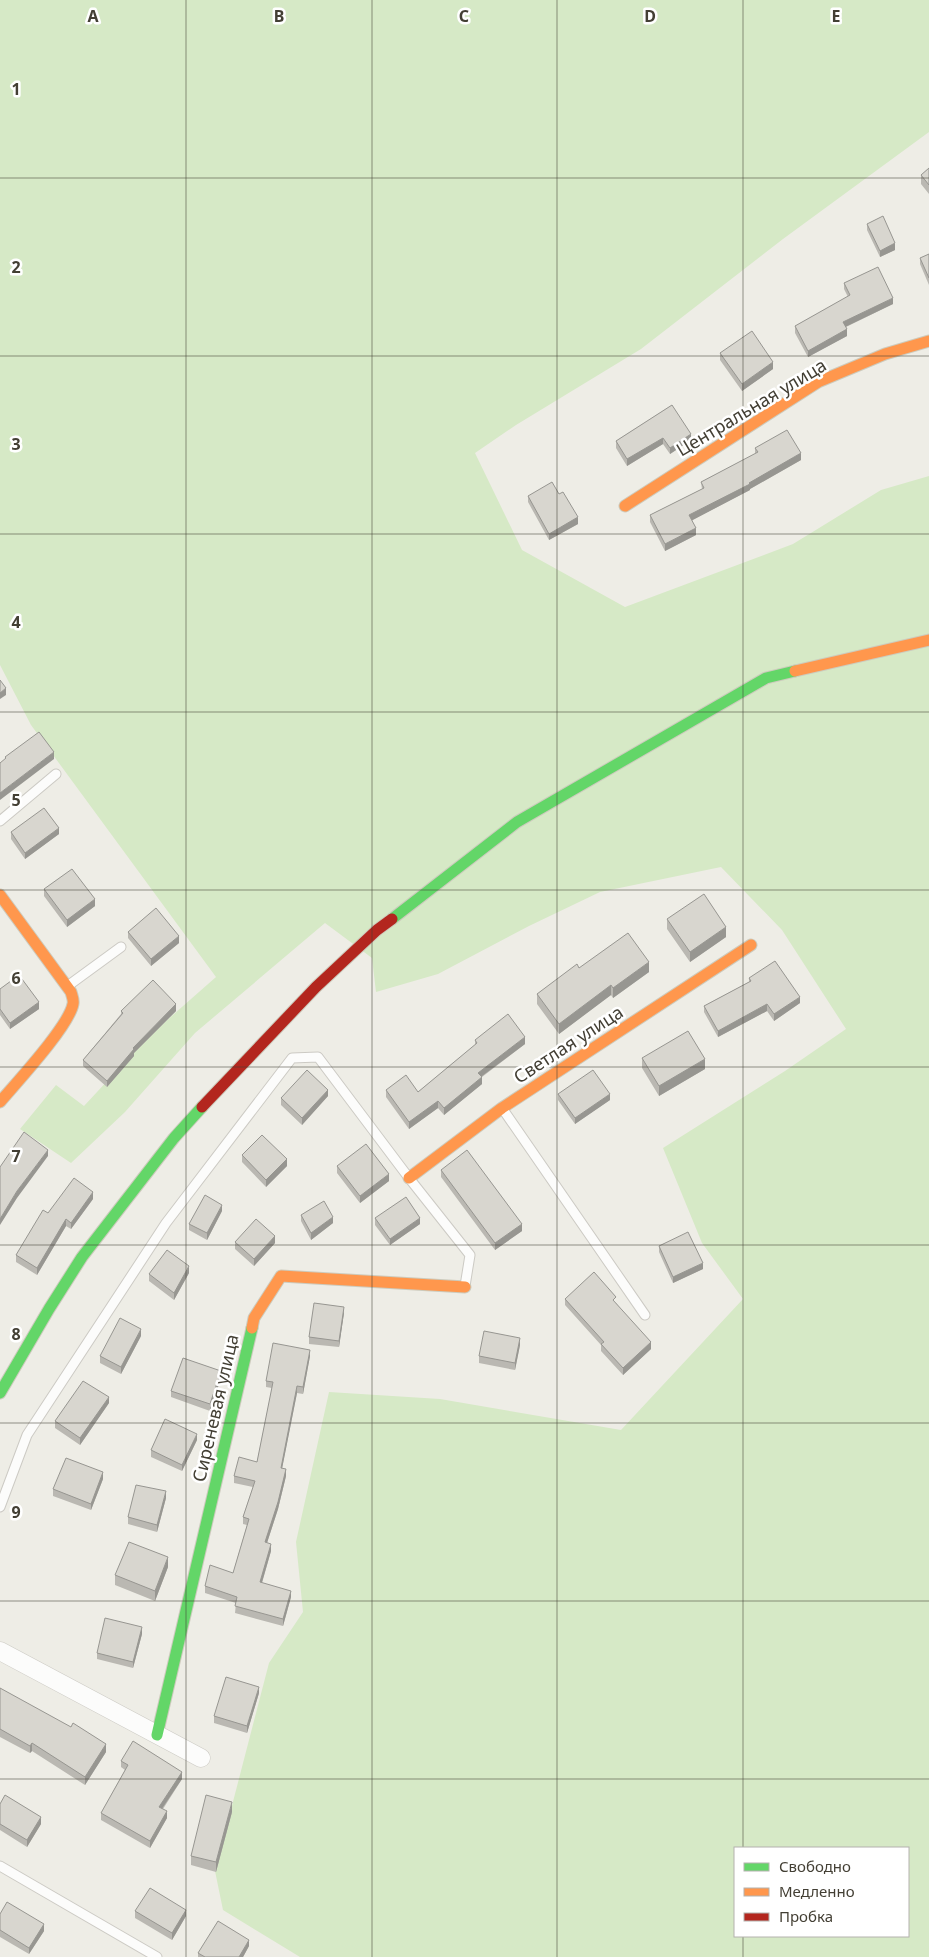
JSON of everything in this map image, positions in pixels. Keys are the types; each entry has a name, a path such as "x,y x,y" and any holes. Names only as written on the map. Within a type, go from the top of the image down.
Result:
{"street":[{"name":"Центральная улица","path":"625,506 818,382 886,354 929,341"},
{"path":"0,1393 48,1308 82,1257 174,1138 228,1078 316,987 377,930 517,822 766,678 929,640"},
{"path":"0,895 71,992 74,1002 70,1013 0,1102"},
{"name":"Светлая улица","path":"409,1178 502,1108 751,945"},
{"name":"Сиреневая улица","path":"157,1735 254,1318 281,1276 465,1287"},
{"path":"0,1651 200,1758"}],"lane":[{"path":"0,821 56,774"},
{"path":"67,987 121,947"},
{"path":"0,1507 27,1435 166,1223 292,1058 318,1058 409,1178 470,1254 465,1287"},
{"path":"502,1108 645,1315"},
{"path":"0,1866 157,1957"}],"green space":[{"path":"0,0 929,0 929,132 783,239 641,349 516,425 475,453 522,550 625,607 793,544 881,490 929,476 929,1957 300,1957 223,1910 215,1871 269,1663 303,1612 296,1542 329,1392 440,1399 621,1430 743,1299 702,1243 663,1148 785,1071 846,1029 782,930 721,867 600,892 529,926 438,974 376,992 372,958 325,923 195,1033 125,1112 71,1163 20,1129 56,1085 84,1106 149,1036 216,977 31,725 0,665"}],"building":[{"path":"929,168 929,185 921,175"},
{"path":"883,216 895,243 880,251 867,224"},
{"path":"929,254 929,278 920,258"},
{"path":"878,267 893,298 843,322 847,329 808,351 795,326 850,295 844,283"},
{"path":"752,331 773,362 742,384 720,353"},
{"path":"672,405 691,434 670,448 663,438 627,459 616,441"},
{"path":"787,430 801,453 750,484 689,515 696,528 665,544 650,515 704,488 701,482 758,452 755,448"},
{"path":"552,482 559,494 563,492 578,517 549,534 528,496"},
{"path":"0,680 6,688 0,693"},
{"path":"39,732 54,752 0,793 0,763 5,757"},
{"path":"44,808 59,828 25,853 11,832"},
{"path":"72,869 95,899 67,920 44,889"},
{"path":"704,894 726,927 690,952 667,919"},
{"path":"156,908 179,936 151,959 128,932"},
{"path":"628,933 649,962 613,988 611,985 559,1024 537,994 577,964 579,968"},
{"path":"775,961 800,997 774,1014 767,1004 718,1031 704,1006 751,981 749,978"},
{"path":"19,975 39,1002 10,1023 0,1009 0,989"},
{"path":"153,980 176,1004 133,1048 107,1081 83,1060 123,1013 121,1011"},
{"path":"508,1014 525,1037 478,1073 482,1077 444,1108 438,1101 409,1122 386,1090 406,1075 418,1092 477,1043 475,1040"},
{"path":"688,1031 705,1059 659,1086 642,1058"},
{"path":"307,1070 328,1090 302,1118 281,1098"},
{"path":"593,1070 610,1094 575,1118 558,1094"},
{"path":"24,1132 48,1150 17,1191 0,1219 0,1167"},
{"path":"262,1135 287,1159 266,1180 242,1155"},
{"path":"366,1144 389,1174 360,1196 337,1166"},
{"path":"467,1150 522,1224 495,1243 441,1170"},
{"path":"74,1178 93,1192 71,1223 66,1219 37,1268 16,1255 43,1210 48,1213"},
{"path":"205,1195 222,1205 207,1233 189,1224"},
{"path":"406,1197 420,1218 390,1239 375,1218"},
{"path":"324,1201 333,1217 311,1233 301,1215"},
{"path":"256,1219 275,1236 254,1259 235,1242"},
{"path":"688,1232 703,1263 673,1277 659,1246"},
{"path":"167,1250 189,1266 174,1293 149,1274"},
{"path":"594,1272 616,1297 613,1300 651,1342 623,1368 601,1344 604,1342 565,1299"},
{"path":"314,1303 344,1307 339,1341 309,1337"},
{"path":"120,1318 141,1329 121,1367 100,1356"},
{"path":"484,1331 520,1338 515,1363 479,1356"},
{"path":"273,1343 310,1350 303,1387 297,1386 281,1468 286,1469 265,1542 271,1544 260,1582 291,1591 283,1619 235,1606 237,1597 205,1586 210,1565 233,1573 249,1519 243,1517 255,1481 234,1476 239,1457 257,1462 273,1382 266,1381"},
{"path":"183,1358 221,1371 210,1404 171,1391"},
{"path":"83,1381 109,1397 80,1438 55,1421"},
{"path":"165,1419 197,1434 182,1465 151,1450"},
{"path":"66,1458 103,1472 91,1504 53,1489"},
{"path":"136,1485 166,1491 157,1525 128,1517"},
{"path":"129,1542 168,1557 155,1591 115,1575"},
{"path":"105,1618 142,1627 133,1662 97,1653"},
{"path":"226,1677 259,1687 247,1726 214,1716"},
{"path":"0,1688 71,1727 73,1723 106,1744 85,1777 32,1743 30,1746 0,1729"},
{"path":"133,1741 182,1772 159,1807 167,1811 150,1841 101,1813 128,1765 121,1761"},
{"path":"5,1795 41,1817 27,1840 0,1824 0,1804"},
{"path":"206,1795 232,1802 216,1862 191,1856"},
{"path":"150,1888 186,1910 172,1933 135,1911"},
{"path":"7,1902 44,1924 29,1948 0,1930 0,1914"},
{"path":"218,1921 249,1940 239,1957 205,1957 198,1953"}],"traffic: fast":[{"path":"392,919 517,822 766,678 795,671"},
{"path":"0,1393 82,1257 174,1138 202,1107"},
{"path":"157,1735 252,1328"}],"traffic: slow":[{"path":"625,506 818,382 885,354 929,341"},
{"path":"795,671 929,640"},
{"path":"0,895 71,992 73,1001 69,1014 53,1039 0,1102"},
{"path":"409,1178 502,1108 751,945"},
{"path":"252,1328 254,1318 281,1276 465,1287"}],"traffic: jam":[{"path":"202,1107 316,987 377,930 392,919"}]}
